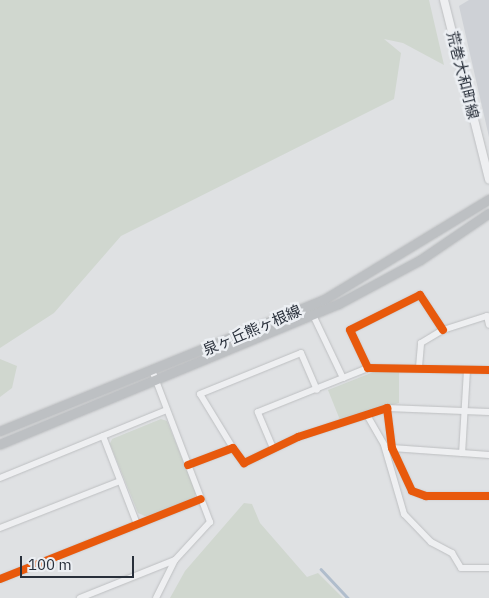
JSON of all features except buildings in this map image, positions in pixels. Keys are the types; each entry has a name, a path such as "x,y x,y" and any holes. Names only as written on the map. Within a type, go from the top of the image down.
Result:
{"main road":[{"name":"泉ヶ丘熊ヶ根線","path":"0,431 323,300 489,199"},
{"name":"泉ヶ丘熊ヶ根線","path":"0,444 313,315 420,260 489,213"}],"street":[{"name":"荒巻大和町線","path":"444,0 489,178"},
{"path":"368,368 350,330 411,299 420,295 443,330"},
{"path":"313,315 343,378"},
{"path":"419,366 421,343 443,330 487,316 489,326"},
{"path":"318,390 301,353 200,394 244,463 273,448 386,408 489,412"},
{"path":"273,448 258,412 318,390 368,368 419,366 489,370"},
{"path":"152,370 210,522 175,560 156,598"},
{"path":"462,453 467,370"},
{"path":"386,408 392,448 412,491 426,496 489,496"},
{"path":"0,478 167,410"},
{"path":"367,415 384,446 404,514 430,542 452,553 461,568 489,568"},
{"path":"103,436 137,524"},
{"path":"188,465 233,448"},
{"path":"392,448 489,455"},
{"path":"0,528 120,481"},
{"path":"0,579 201,499"},
{"path":"80,598 175,560"}],"shaded area":[{"path":"0,0 429,0 444,65 403,43 384,39 401,53 394,99 121,236 54,313 0,348"},
{"path":"469,0 489,0 489,137 459,6"},
{"path":"0,359 17,366 12,388 0,397"},
{"path":"376,371 399,371 399,403 340,420 328,390"},
{"path":"161,419 167,421 196,493 194,499 147,517 138,513 110,444 112,439"},
{"path":"244,503 252,504 260,523 307,577 318,573 343,598 170,598 185,571"}],"waterway":[{"path":"321,569 348,598"}],"cycle path":[{"path":"443,330 420,295 350,330 368,368 489,370"},
{"path":"188,465 233,448 244,463 298,437 387,408 392,448 412,491 426,496 489,496"},
{"path":"0,579 201,499"}]}
